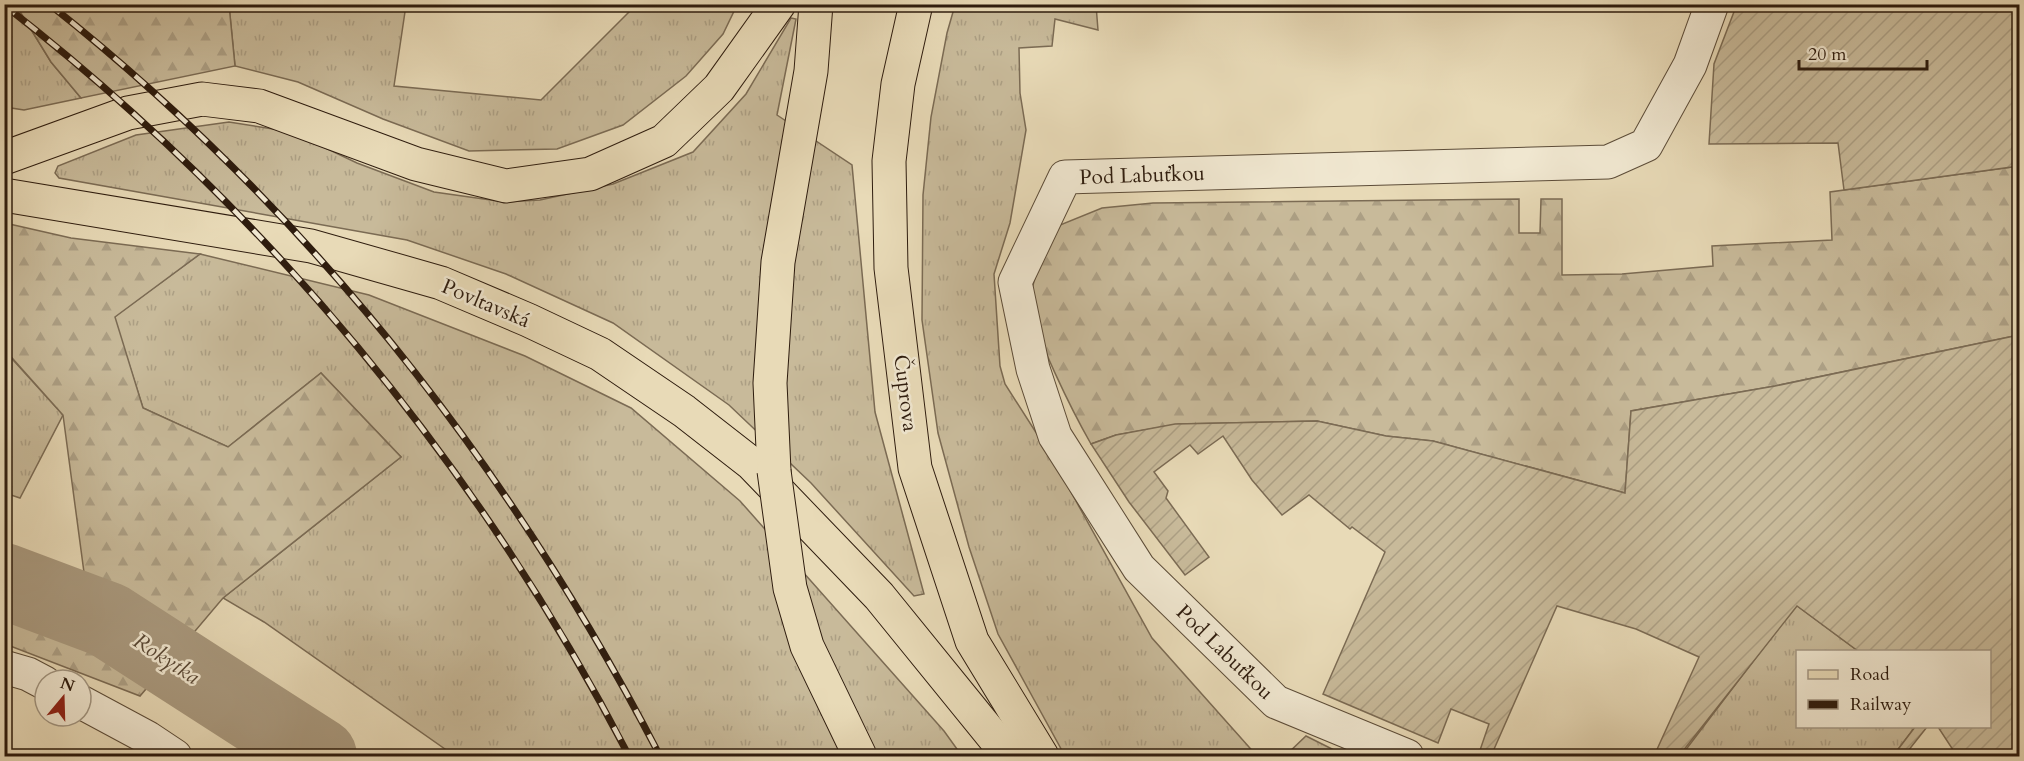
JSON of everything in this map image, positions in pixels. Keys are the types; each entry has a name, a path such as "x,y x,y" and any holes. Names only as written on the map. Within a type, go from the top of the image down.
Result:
{"main road":[{"path":"4,158 128,113 202,99 259,106 416,164 506,186 590,174 664,141 718,88 779,4"},
{"path":"816,4 811,71 778,262 770,383 774,471 790,588 807,646 860,756"},
{"name":"Čuprova","path":"916,4 898,84 889,161 891,268 915,468 972,641 1042,756"},
{"name":"Povltavská","path":"4,195 311,246 441,283 528,320 600,354 684,411 752,464 879,596"},
{"path":"879,596 984,756"},
{"path":"879,596 1009,756"}],"street":[{"name":"Pod Labuťkou","path":"1407,756 1276,702 1139,568 1055,436 1033,369 1015,282 1065,177 1608,162 1646,145 1690,65 1712,4"},
{"path":"4,667 33,677"},
{"path":"93,712 136,747 175,756"}],"green space":[{"path":"1737,4 2019,5 2019,166 1844,190 1838,143 1709,144 1714,64"},
{"path":"4,5 16,5 51,62 81,98 24,110 5,107"},
{"path":"16,5 229,5 235,66 81,98 51,62"},
{"path":"229,5 406,5 394,86 541,100 636,5 737,5 723,34 686,76 623,125 557,149 469,151 383,119 298,82 235,66"},
{"path":"955,5 1096,5 1098,30 1055,19 1052,46 1019,48 1020,93 1026,130 1010,223 994,274 1000,366 1005,384 1051,456 1152,638 1257,756 1065,756 998,634 969,547 938,433 922,320 923,195 931,117 947,33"},
{"path":"791,18 796,19 777,115 852,165 875,412 924,594 914,596 811,483 729,405 613,323 506,274 407,240 59,178 55,173 58,166 136,135 229,122 292,132 357,163 434,192 505,202 540,200 613,184 693,152 746,94"},
{"path":"2019,166 2019,335 1775,386 1631,411 1625,493 1433,441 1386,436 1317,421 1179,424 1116,435 1091,444 1046,353 1033,316 1031,303 1037,273 1060,225 1102,208 1153,203 1519,199 1519,233 1540,233 1541,199 1562,199 1562,275 1622,274 1713,266 1712,246 1832,240 1830,192"},
{"path":"5,223 71,238 200,254 115,317 143,408 228,447 321,373 401,457 223,598 140,696 93,678 93,668 67,668 5,644 5,558 85,580 63,415 5,350"},
{"path":"200,254 369,295 525,356 631,408 740,501 944,731 962,756 455,756 264,622 223,598 401,457 321,373 228,447 143,408 114,317"},
{"path":"2019,335 2019,756 1957,756 1939,728 1991,728 1991,650 1857,650 1797,606 1679,756 1654,756 1699,657 1636,629 1557,606 1491,756 1478,756 1489,724 1451,709 1438,743 1323,694 1385,552 1352,527 1350,529 1309,495 1282,515 1252,480 1223,436 1198,454 1190,445 1154,472 1168,491 1166,498 1209,557 1185,575 1129,502 1091,444 1116,435 1175,424 1317,421 1386,436 1433,441 1625,493 1631,411 1775,386"},
{"path":"4,350 63,415 20,498 5,493"},
{"path":"1796,605 1857,650 1796,650 1796,728 1914,728 1893,756 1681,756"},
{"path":"1914,728 1926,728 1904,756 1893,756"},
{"path":"1306,736 1346,756 1285,756"}],"waterway":[{"name":"Rokytka","path":"4,581 108,620 319,756"}],"railway":[{"path":"49,4 143,83 232,167 316,255 395,347 469,444 537,544 601,648 660,756"},
{"path":"4,5 99,83 190,166 276,254 357,347 433,443 504,544 569,648 629,756"}]}
